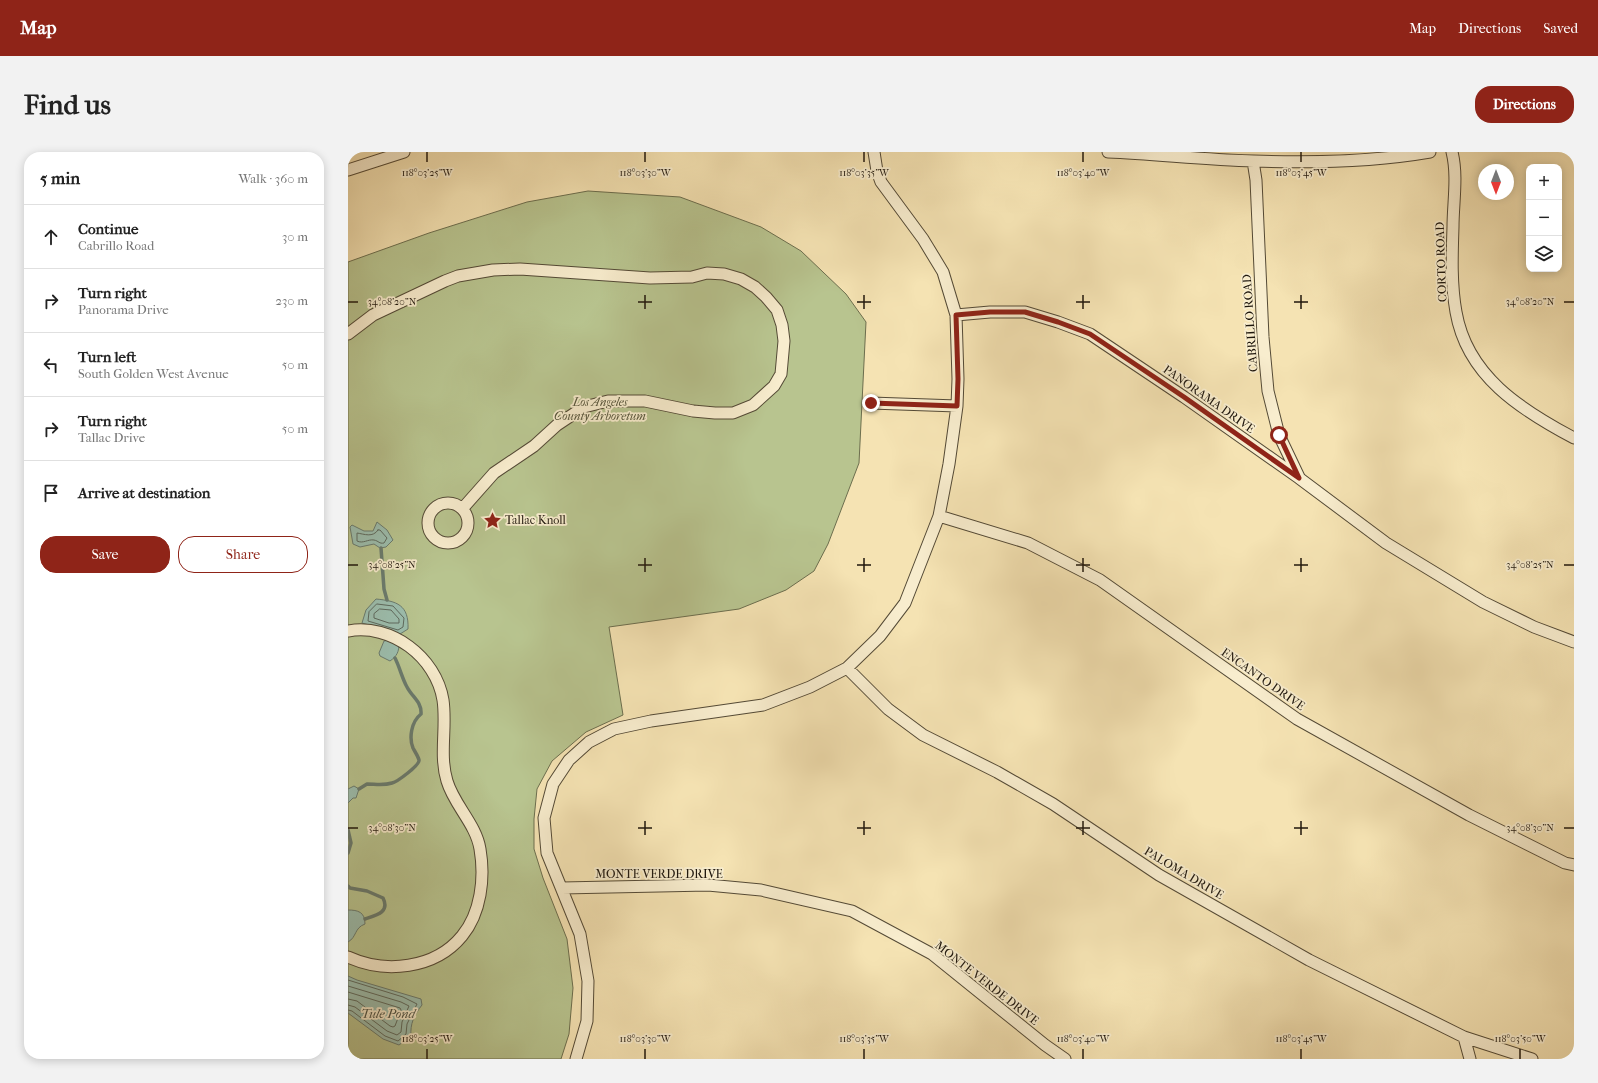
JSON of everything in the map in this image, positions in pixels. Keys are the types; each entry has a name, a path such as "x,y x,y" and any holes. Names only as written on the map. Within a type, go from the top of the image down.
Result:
{"street":[{"path":"348,170 404,152"},
{"path":"579,1059 587,1021 588,981 580,934 547,853 544,818 552,784 569,760 589,742 614,729 651,721 762,705 810,687 847,668 880,636 905,603 940,516 957,406 958,379 956,315 943,272 923,239 881,182 876,171 874,152"},
{"path":"1108,152 1151,153 1253,161 1326,157 1367,160 1430,152"},
{"name":"CORTO ROAD","path":"1452,152 1455,168 1453,203 1454,291 1456,314 1462,333 1473,356 1488,379 1511,400 1544,422 1574,438"},
{"name":"CABRILLO ROAD","path":"1253,161 1256,180 1263,337 1268,391 1279,435 1299,478"},
{"path":"348,334 373,315 445,281 458,276 493,270 520,269 650,278 692,278 707,273 724,274 741,279 755,287 766,297 776,310 782,325 784,342 781,374 774,386 753,405 733,413 693,411 645,401 608,401 584,407 557,425 525,452 494,473 463,508"},
{"name":"PANORAMA DRIVE","path":"956,315 990,312 1025,312 1090,334 1184,397 1299,478 1386,543 1476,598 1534,627 1574,642"},
{"path":"871,403 957,406"},
{"name":"ENCANTO DRIVE","path":"940,516 1028,543 1100,580 1297,719 1469,815 1565,864 1574,865"},
{"path":"348,631 368,630 389,635 404,642 424,660 436,679 443,699 445,723 443,762 447,782 480,848 482,866 481,894 474,916 462,936 447,949 414,965 395,967 364,963 348,957"},
{"name":"PALOMA DRIVE","path":"847,668 888,709 923,734 997,772 1053,804 1159,875 1308,960 1464,1037 1532,1059"},
{"name":"MONTE VERDE DRIVE","path":"562,888 708,885 761,890 852,911 932,954 1045,1045 1065,1059"},
{"path":"1464,1037 1470,1059"}],"green space":[{"name":"Los Angeles County Arboretum","path":"588,191 680,197 761,227 801,251 846,294 866,322 859,463 828,544 814,571 786,590 739,609 609,627 623,715 586,732 552,761 537,789 534,819 534,849 543,878 567,939 573,988 569,1034 561,1059 348,1059 348,262 429,233 527,202"}],"water":[{"path":"377,522 387,530 393,540 386,547 380,548 374,544 360,547 353,544 350,527 352,525 364,531 373,531"},
{"path":"376,599 396,603 404,609 408,621 408,629 400,634 362,623 366,610"},
{"path":"389,640 399,643 397,654 390,661 380,656 379,653 384,641"},
{"path":"354,786 359,789 356,798 353,798 348,803 348,789"},
{"path":"348,910 360,912 364,917 365,924 357,930 353,938 348,942"},
{"name":"Tule Pond","path":"348,976 421,999 422,1005 413,1020 411,1036 399,1045 383,1039 348,1013"}],"waterway":[{"path":"381,548 384,589 387,600"},
{"path":"359,789 367,784 379,785 395,782 416,766 419,760 413,748 411,735 413,726 421,714 421,710 420,706 405,684 395,658"},
{"path":"348,830 351,843 348,853"},
{"path":"348,886 350,888 367,891 383,898 385,903 384,910 365,919"}],"place":[{"name":"Tallac Knoll","path":"492,520"}],"route":[{"path":"871,403 957,406 958,379 956,315 990,312 1025,312 1090,334 1184,397 1299,478 1279,435"}]}
